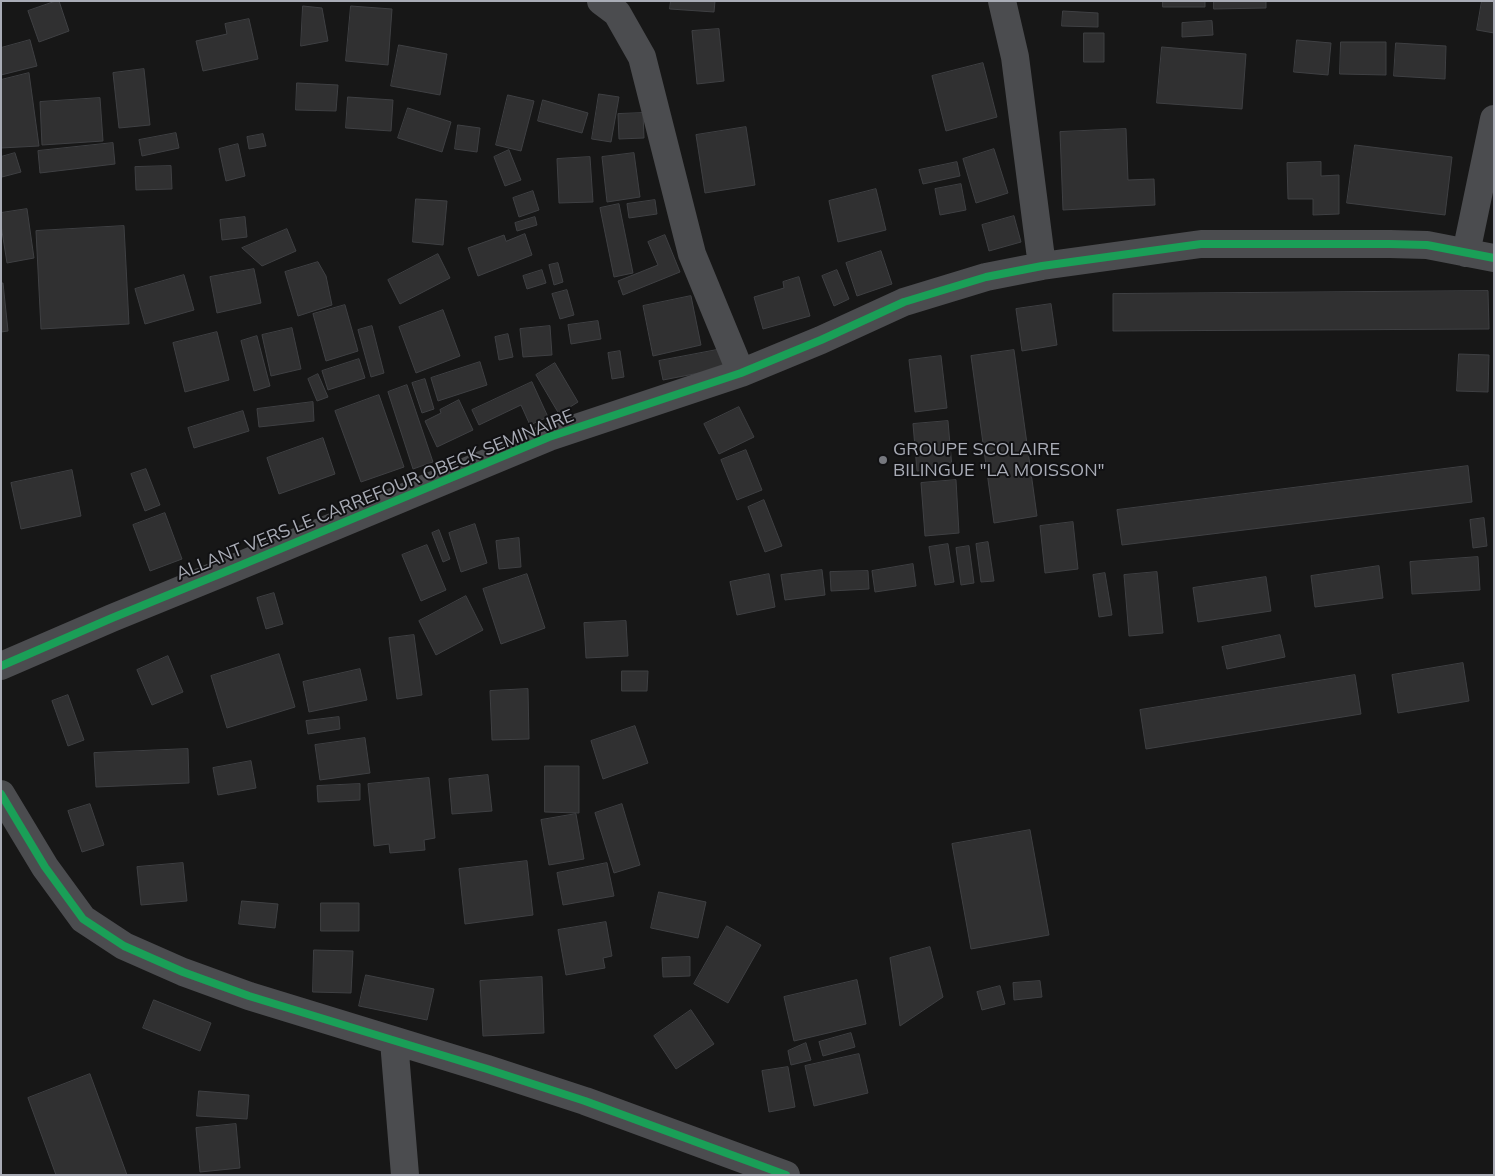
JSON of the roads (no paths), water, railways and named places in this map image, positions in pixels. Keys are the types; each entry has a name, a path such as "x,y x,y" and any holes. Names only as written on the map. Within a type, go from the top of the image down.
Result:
{"street":[{"path":"600,1 617,13 642,57 692,254 741,373"},
{"path":"1002,1 1015,57 1042,266"},
{"path":"1466,253 1494,119"},
{"name":"ALLANT VERS LE CARREFOUR OBECK SEMINAIRE","path":"1,666 549,437 741,373 821,340 904,302 986,277 1042,266 1201,244 1427,245 1494,258"},
{"path":"1,794 45,868 84,918 124,946 183,972 249,996 585,1101 786,1175"},
{"path":"394,1041 405,1175"}],"place":[{"name":"GROUPE SCOLAIRE BILINGUE \"LA MOISSON\"","path":"883,460"}]}
